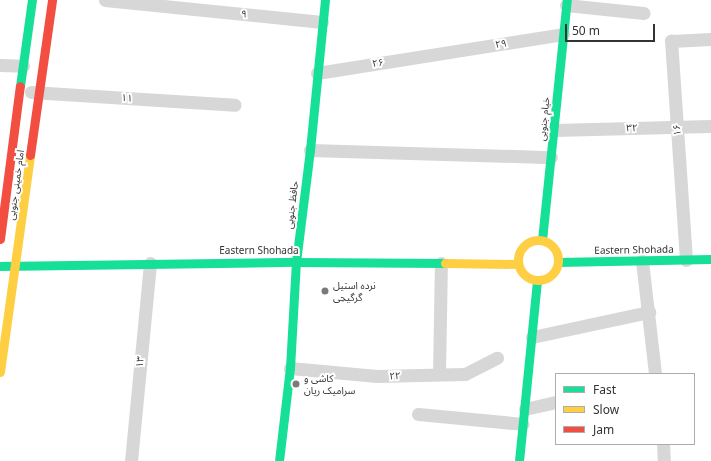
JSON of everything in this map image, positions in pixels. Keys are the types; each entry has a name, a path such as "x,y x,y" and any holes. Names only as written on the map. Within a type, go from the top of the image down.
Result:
{"street":[{"name":"امام خمینی جنوبی","path":"0,239 32,0"},
{"name":"امام خمینی جنوبی","path":"0,372 52,0"},
{"name":"۹","path":"105,0 322,22"},
{"name":"حافظ جنوبی","path":"279,461 290,368 296,262 310,150 325,0"},
{"path":"567,3 644,14"},
{"name":"خیام جنوبی","path":"542,240 567,3"},
{"name":"۲۹","path":"439,53 563,34"},
{"name":"۱۶","path":"686,260 671,41 711,39"},
{"name":"۲۶","path":"317,72 439,53"},
{"path":"0,65 23,66"},
{"name":"۱۱","path":"20,92 235,105"},
{"name":"۳۲","path":"554,130 711,126"},
{"path":"310,150 551,157"},
{"path":"534,240 542,240 554,248 558,262 552,275 537,280 525,275 518,264 518,256 521,248 527,243 534,240"},
{"name":"Eastern Shohada","path":"558,262 711,259"},
{"path":"642,261 655,373"},
{"name":"Eastern Shohada","path":"0,266 296,262 518,264"},
{"name":"۱۳","path":"131,461 150,263"},
{"path":"439,374 441,263"},
{"path":"519,461 537,280"},
{"path":"532,337 649,312"},
{"name":"۲۲","path":"290,368 377,376 465,374 497,358"},
{"path":"525,409 555,402"},
{"path":"418,414 523,424"},
{"path":"662,461 663,445"}],"traffic: fast":[{"path":"20,86 32,0"},
{"path":"279,461 290,368 296,262 310,150 325,0"},
{"path":"542,240 567,0"},
{"path":"558,262 711,259"},
{"path":"0,266 296,262 445,263"},
{"path":"519,461 537,280"}],"traffic: slow":[{"path":"0,372 30,155"},
{"path":"538,240 549,243 555,249 558,260 555,271 549,277 538,280 527,277 521,271 518,260 521,249 527,243 538,240"},
{"path":"445,263 518,264"}],"traffic: jam":[{"path":"30,155 52,0"},
{"path":"0,239 20,86"}],"place":[{"name":"نرده استیل گرگیجی","path":"325,291"},
{"name":"کاشی و سرامیک ریان","path":"296,384"}]}
